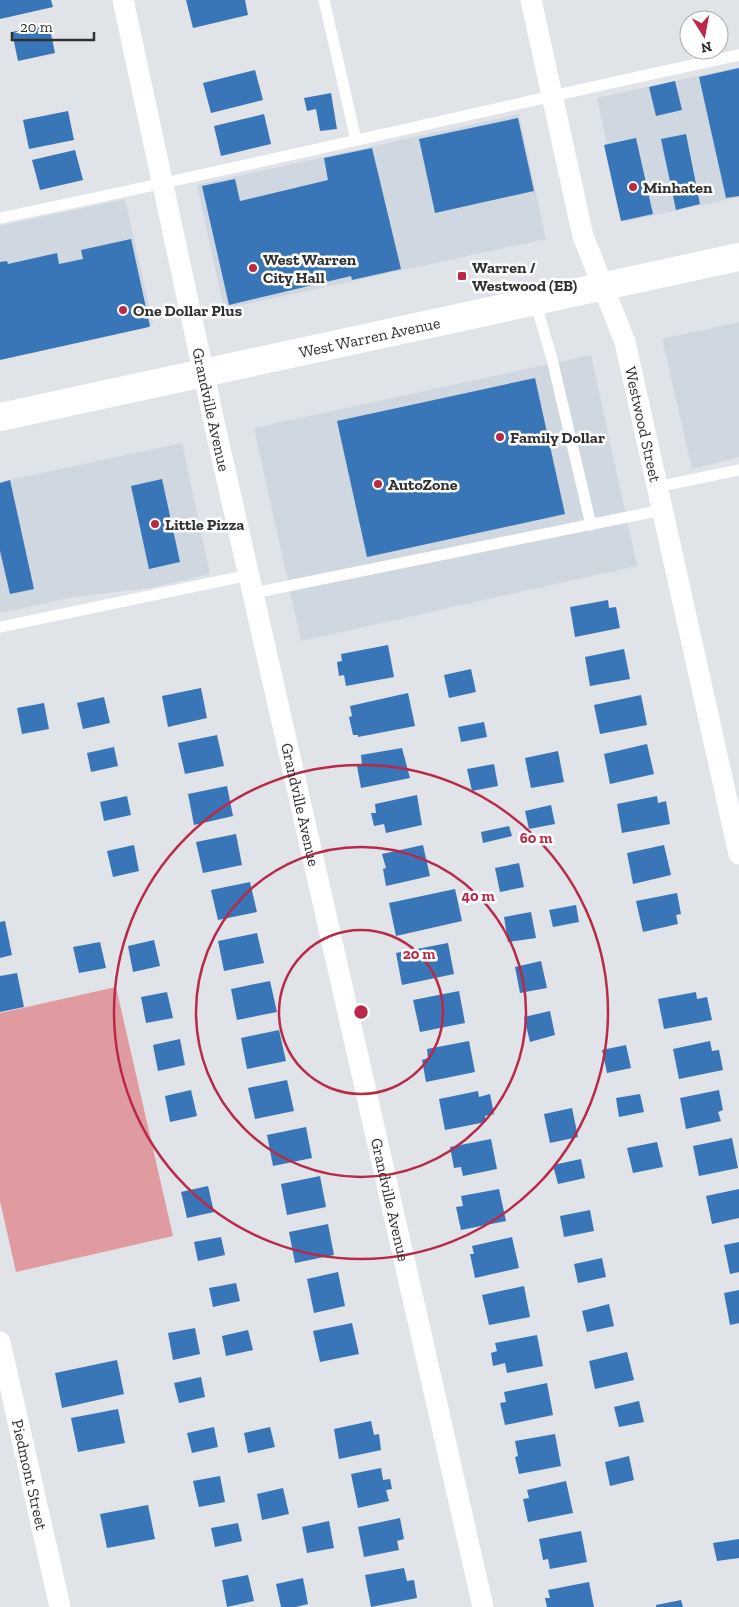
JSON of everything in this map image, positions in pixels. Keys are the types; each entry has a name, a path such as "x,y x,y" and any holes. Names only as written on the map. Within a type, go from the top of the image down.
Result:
{"main road":[{"name":"West Warren Avenue","path":"0,417 739,257"}],"street":[{"name":"Grandville Avenue","path":"123,0 251,584 483,1607"},
{"name":"Westwood Street","path":"532,0 583,236 626,342 739,854"},
{"name":"Piedmont Street","path":"0,1342 60,1607"}],"lane":[{"path":"324,0 356,140"},
{"path":"0,218 164,184 739,55"},
{"path":"535,301 552,359 591,524"},
{"path":"657,487 739,470"},
{"path":"0,627 662,510"}],"shaded area":[{"path":"739,67 739,197 624,222 597,98"},
{"path":"519,114 546,239 224,309 197,185"},
{"path":"125,199 153,324 0,358 0,226"},
{"path":"739,322 739,457 692,469 662,339"},
{"path":"591,355 637,566 301,641 254,428"},
{"path":"182,443 210,574 150,588 74,597 0,613 0,482"},
{"path":"116,987 173,1236 16,1272 0,1201 0,1013"}],"building":[{"path":"0,0 51,0 53,7 0,19"},
{"path":"186,0 245,0 248,15 193,28"},
{"path":"49,24 55,53 18,61 12,32"},
{"path":"739,68 739,196 726,198 699,77"},
{"path":"255,70 263,100 211,113 203,83"},
{"path":"675,81 682,110 656,116 649,87"},
{"path":"331,93 337,129 320,131 316,109 307,111 304,98"},
{"path":"68,111 74,140 29,149 23,120"},
{"path":"264,114 271,144 221,156 214,126"},
{"path":"518,118 534,191 435,213 419,139"},
{"path":"686,134 700,204 676,210 661,139"},
{"path":"636,138 653,214 621,221 604,145"},
{"path":"372,148 401,269 352,280 351,276 229,305 202,186 235,179 240,201 328,180 324,158"},
{"path":"75,150 83,180 40,190 32,160"},
{"path":"131,239 149,327 0,360 0,262 7,261 8,264 57,253 59,264 83,259 81,250"},
{"path":"535,378 565,514 367,557 337,421"},
{"path":"162,479 180,562 149,569 131,486"},
{"path":"10,480 34,589 10,594 0,551 0,483"},
{"path":"608,600 609,608 616,607 620,628 575,637 570,607"},
{"path":"388,645 394,677 346,686 344,675 339,676 337,662 342,661 341,654"},
{"path":"624,649 630,679 590,686 585,657"},
{"path":"471,669 476,692 449,698 444,675"},
{"path":"201,688 207,718 168,727 162,696"},
{"path":"408,693 415,726 358,737 358,735 353,735 349,717 352,716 350,706"},
{"path":"641,695 647,725 600,734 594,705"},
{"path":"104,697 110,723 83,729 77,703"},
{"path":"44,703 49,729 22,734 17,708"},
{"path":"484,722 487,737 461,742 458,727"},
{"path":"217,735 224,766 185,774 178,743"},
{"path":"647,744 654,774 610,784 604,754"},
{"path":"114,747 118,766 91,772 87,753"},
{"path":"402,748 410,778 361,788 357,766 362,765 361,755"},
{"path":"558,751 564,782 531,788 525,758"},
{"path":"494,764 498,786 472,791 467,769"},
{"path":"227,786 233,816 194,825 188,794"},
{"path":"417,795 422,825 386,833 384,824 374,826 371,813 376,813 375,804"},
{"path":"127,796 131,815 104,821 100,802"},
{"path":"657,796 658,803 666,801 670,824 622,833 617,804"},
{"path":"551,805 555,824 529,829 525,811"},
{"path":"509,826 512,836 483,843 481,832"},
{"path":"236,834 242,865 203,873 196,842"},
{"path":"134,845 139,871 113,877 107,851"},
{"path":"423,845 430,876 386,886 383,869 386,868 382,854"},
{"path":"664,845 671,875 633,884 627,853"},
{"path":"519,863 524,887 500,892 495,868"},
{"path":"250,882 257,912 218,920 211,890"},
{"path":"455,889 462,921 396,936 389,903"},
{"path":"677,893 681,914 676,915 678,924 643,932 636,901"},
{"path":"576,905 579,922 553,927 549,910"},
{"path":"531,912 536,938 508,942 504,917"},
{"path":"5,921 12,955 0,958 0,922"},
{"path":"257,933 264,963 224,971 218,941"},
{"path":"154,940 160,966 133,972 128,946"},
{"path":"100,942 106,968 79,973 73,947"},
{"path":"448,943 454,974 402,985 396,953"},
{"path":"541,961 547,988 520,993 515,967"},
{"path":"17,973 24,1007 0,1012 0,976"},
{"path":"270,981 277,1012 237,1020 231,989"},
{"path":"459,991 465,1023 420,1032 413,1000"},
{"path":"167,992 173,1018 146,1023 141,997"},
{"path":"696,992 697,999 707,997 712,1020 664,1029 658,999"},
{"path":"550,1011 555,1035 530,1042 524,1017"},
{"path":"279,1030 286,1061 247,1069 241,1038"},
{"path":"180,1039 185,1065 158,1071 153,1045"},
{"path":"469,1041 475,1072 426,1082 422,1060 428,1058 427,1049"},
{"path":"710,1041 712,1051 719,1050 723,1070 679,1079 673,1049"},
{"path":"626,1045 631,1068 607,1073 602,1050"},
{"path":"287,1080 294,1111 255,1119 248,1088"},
{"path":"191,1090 197,1116 170,1122 165,1096"},
{"path":"719,1090 723,1110 718,1112 721,1121 686,1129 680,1098"},
{"path":"478,1091 479,1097 490,1094 494,1114 485,1116 486,1122 445,1130 439,1099"},
{"path":"640,1094 644,1112 619,1117 616,1098"},
{"path":"572,1108 578,1137 550,1143 544,1114"},
{"path":"306,1127 312,1158 273,1166 267,1135"},
{"path":"732,1138 738,1168 699,1176 693,1146"},
{"path":"491,1139 497,1169 463,1176 461,1167 454,1168 450,1147"},
{"path":"657,1142 663,1167 633,1173 627,1148"},
{"path":"581,1159 585,1178 558,1184 553,1165"},
{"path":"320,1176 326,1207 287,1215 281,1184"},
{"path":"208,1186 214,1212 187,1218 181,1192"},
{"path":"499,1189 506,1221 461,1230 456,1207 463,1206 461,1196"},
{"path":"739,1189 739,1218 712,1224 706,1196"},
{"path":"590,1210 594,1231 564,1237 560,1216"},
{"path":"328,1224 334,1255 295,1263 289,1232"},
{"path":"221,1237 225,1255 198,1261 194,1242"},
{"path":"512,1237 519,1268 475,1278 470,1254 474,1254 472,1246"},
{"path":"739,1242 739,1272 730,1274 724,1245"},
{"path":"602,1258 606,1277 578,1283 574,1264"},
{"path":"338,1272 345,1306 314,1313 307,1279"},
{"path":"236,1283 240,1301 213,1307 209,1288"},
{"path":"524,1286 530,1317 489,1325 482,1295"},
{"path":"739,1290 739,1323 730,1325 724,1293"},
{"path":"609,1304 614,1326 587,1332 582,1311"},
{"path":"352,1323 359,1354 320,1362 313,1331"},
{"path":"195,1328 200,1354 173,1360 168,1333"},
{"path":"248,1330 253,1350 226,1356 222,1336"},
{"path":"537,1335 543,1366 507,1373 505,1363 493,1366 491,1353 497,1351 495,1343"},
{"path":"627,1352 634,1380 595,1389 589,1361"},
{"path":"117,1360 124,1394 62,1408 55,1373"},
{"path":"201,1377 205,1397 179,1403 174,1383"},
{"path":"547,1383 553,1415 505,1425 500,1403 506,1402 504,1392"},
{"path":"639,1401 644,1422 619,1427 614,1407"},
{"path":"118,1409 125,1443 78,1452 71,1418"},
{"path":"371,1421 374,1435 379,1434 381,1450 339,1459 334,1429"},
{"path":"214,1427 218,1447 192,1453 187,1433"},
{"path":"270,1427 275,1447 248,1453 244,1433"},
{"path":"555,1434 561,1466 519,1474 515,1457 518,1456 515,1441"},
{"path":"629,1456 634,1480 610,1486 605,1462"},
{"path":"381,1468 383,1480 390,1479 392,1489 386,1490 389,1501 358,1508 351,1474"},
{"path":"220,1476 225,1502 199,1507 193,1481"},
{"path":"566,1481 573,1513 528,1522 523,1499 529,1498 527,1490"},
{"path":"283,1488 289,1514 262,1520 257,1494"},
{"path":"148,1505 155,1539 107,1548 100,1514"},
{"path":"400,1518 404,1539 397,1541 399,1550 364,1557 358,1527"},
{"path":"329,1521 334,1548 307,1553 302,1527"},
{"path":"238,1523 242,1541 215,1547 211,1528"},
{"path":"581,1531 587,1562 550,1569 548,1559 543,1560 539,1539"},
{"path":"739,1539 739,1558 717,1561 713,1543"},
{"path":"404,1568 407,1581 414,1580 417,1598 371,1607 365,1575"},
{"path":"248,1575 254,1601 227,1607 222,1580"},
{"path":"303,1578 308,1604 296,1607 281,1607 276,1584"},
{"path":"589,1582 594,1607 547,1607 545,1598 550,1598 548,1590"},
{"path":"681,1600 683,1607 656,1607 656,1605"}],"place":[{"name":"Minhaten","path":"633,187"},
{"name":"West Warren City Hall","path":"253,268"},
{"name":"Warren / Westwood (EB)","path":"462,276"},
{"name":"One Dollar Plus","path":"123,310"},
{"name":"Family Dollar","path":"500,437"},
{"name":"AutoZone","path":"378,484"},
{"name":"Little Pizza","path":"155,524"}]}
